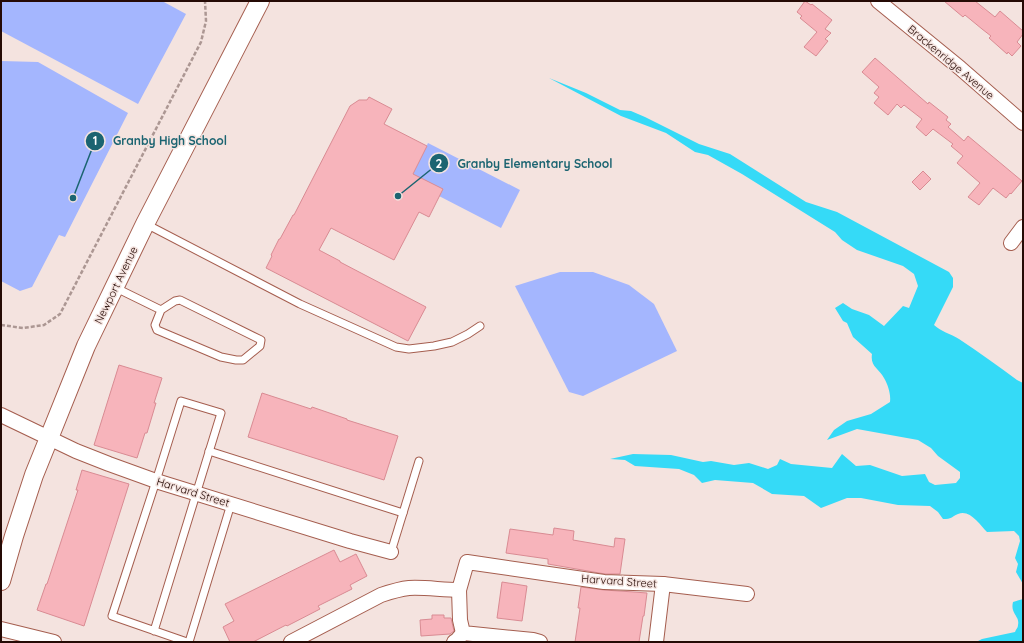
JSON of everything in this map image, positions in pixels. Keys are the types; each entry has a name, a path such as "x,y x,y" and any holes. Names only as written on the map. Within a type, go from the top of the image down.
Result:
{"street":[{"name":"Newport Avenue","path":"1,581 34,475 86,346 145,224 260,1"},
{"name":"Brackenridge Avenue","path":"878,1 960,68 1023,123"},
{"path":"1011,243 1023,227"},
{"name":"Harvard Street","path":"1,415 76,451 156,481 350,541 391,552"},
{"name":"Harvard Street","path":"459,590 467,562 604,582 664,584 747,594"},
{"path":"656,642 664,584"},
{"path":"291,642 381,595 394,590 408,588 459,590 460,620 458,638 533,640 540,642"},
{"path":"1,629 54,642"}],"lane":[{"path":"145,224 300,304 396,347 409,349 452,342 480,326"},
{"path":"114,286 162,310"},
{"path":"180,300 261,340 260,346 243,360 221,357 157,330 155,325 162,310 175,301 180,300"},
{"path":"154,631 221,413 181,401 112,616 154,631 188,642 231,504"},
{"path":"210,452 403,513"},
{"path":"391,552 419,461"}],"path":[{"path":"1,325 23,328 44,325 60,314 201,42 206,21 205,1"}],"shaded area":[{"path":"1,1 162,1 186,14 138,104 1,31"},
{"path":"1,61 38,62 128,113 65,237 59,235 32,287 20,291 1,281"},
{"path":"549,78 586,93 620,110 631,111 645,117 699,144 730,154 806,202 837,212 949,272 953,278 953,287 934,325 959,339 1023,383 1023,584 1016,572 1018,564 1015,558 1020,541 1019,536 1014,531 987,532 974,518 967,514 962,513 943,519 938,512 930,506 898,505 861,498 847,498 821,508 804,496 772,494 753,483 715,480 702,483 694,475 679,469 635,466 625,460 610,459 633,454 671,455 703,462 711,461 734,465 749,463 768,469 777,465 780,459 791,464 832,468 842,454 856,466 870,465 902,476 925,474 929,482 935,485 956,483 960,478 960,472 938,456 931,448 918,440 857,429 827,440 834,430 847,421 871,414 890,402 889,390 882,375 872,362 872,354 853,337 847,323 843,321 835,308 843,303 852,309 869,315 884,326 903,306 909,308 918,286 914,274 903,266 857,250 842,240 835,232 742,174 708,155 695,152 666,133 621,116"},
{"path":"428,143 520,190 501,228 439,196 413,174"},
{"path":"560,272 593,272 629,285 654,304 677,351 583,396 569,392 515,286"},
{"path":"1023,599 1023,642 976,642 982,639 1015,632 1018,627 1018,619 1012,606 1013,602"}],"building":[{"path":"805,1 811,5 812,4 832,20 825,29 831,33 825,39 828,41 816,56 804,47 817,32 800,18 802,16 797,12"},
{"path":"944,1 975,1 995,17 1000,11 1023,31 1023,34 1017,42 1021,46 1012,56 1008,52 1007,54 989,38 991,36 965,15 963,17"},
{"path":"875,58 928,104 929,102 948,117 946,120 951,124 948,127 964,141 968,136 1022,181 1011,194 1010,193 1006,198 993,188 979,205 968,197 980,183 957,163 963,156 951,146 953,144 933,129 926,136 916,127 922,119 904,105 901,108 897,104 888,115 874,103 879,97 874,93 879,87 862,72"},
{"path":"369,97 392,109 384,124 427,146 413,174 443,189 429,217 419,212 394,260 331,228 319,250 426,307 408,341 266,268 279,239 294,215 350,106 359,100 367,100"},
{"path":"923,171 931,179 920,190 912,182"},
{"path":"119,365 162,378 147,433 145,433 137,458 94,445"},
{"path":"262,393 311,409 312,407 398,436 384,480 248,437"},
{"path":"82,470 129,484 84,626 37,610 78,490 76,490"},
{"path":"554,528 574,531 573,540 614,547 615,538 625,539 620,574 605,574 548,564 548,559 506,553 510,529 553,535"},
{"path":"334,550 340,562 356,554 367,576 350,585 352,589 318,606 320,609 287,626 286,625 253,642 230,642 223,627 234,621 225,604"},
{"path":"502,582 527,586 522,621 497,618"},
{"path":"581,587 647,593 639,642 575,642 580,608 578,608"},
{"path":"432,615 444,615 444,618 451,618 454,631 450,634 421,636 420,620 432,619"}],"place":[{"name":"Granby Elementary School","path":"398,196"},
{"name":"Granby High School","path":"73,198"}]}
